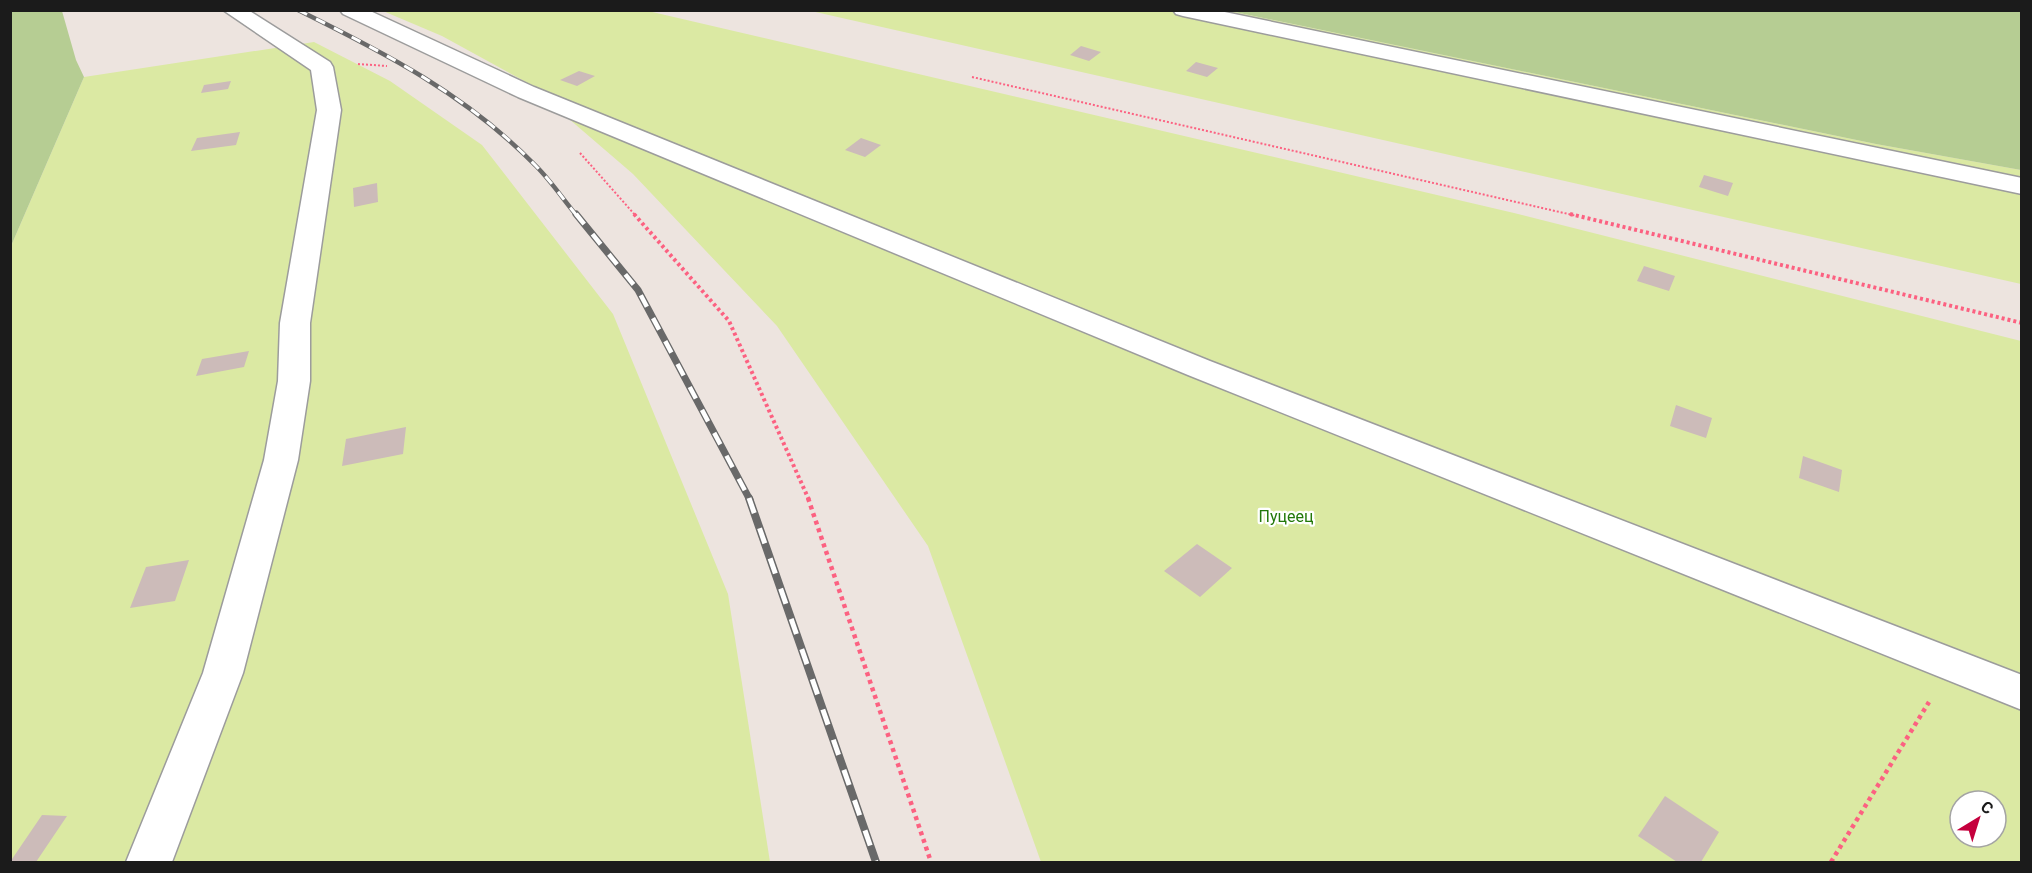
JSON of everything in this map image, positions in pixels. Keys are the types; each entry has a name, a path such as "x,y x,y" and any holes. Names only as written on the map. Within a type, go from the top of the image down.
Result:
{"lane":[{"path":"149,862 224,673 281,460 294,381 295,323 329,110 322,67 233,10"},
{"path":"350,10 526,92 1199,368 2022,693"},
{"path":"1183,10 2022,186"}],"path":[{"path":"972,77 1647,232 2022,323"},
{"path":"573,145 729,321 816,515 931,862"},
{"path":"1831,862 1951,665"}],"green space":[{"path":"11,10 62,11 76,60 84,77 11,246"},
{"name":"Пуцеец","path":"383,11 648,11 1514,213 2021,341 2021,862 1041,862 928,546 777,326 633,174 526,82 442,36"},
{"path":"811,11 1230,11 1876,144 2021,170 2021,284"},
{"path":"1230,11 2021,11 2021,170 1876,144"},
{"path":"314,42 390,81 482,145 613,314 728,594 770,862 11,862 11,246 84,77"}],"building":[{"path":"1081,46 1101,52 1089,61 1070,55"},
{"path":"1196,62 1218,68 1207,77 1186,71"},
{"path":"579,71 595,76 577,86 560,80"},
{"path":"231,81 228,89 201,93 204,85"},
{"path":"240,132 236,145 191,151 197,138"},
{"path":"861,138 881,145 865,157 845,150"},
{"path":"1704,175 1733,183 1728,196 1699,187"},
{"path":"377,183 378,202 354,207 353,188"},
{"path":"1644,266 1675,276 1669,291 1637,281"},
{"path":"249,351 244,367 196,376 202,359"},
{"path":"1676,405 1712,418 1706,438 1670,426"},
{"path":"406,427 403,454 342,466 346,439"},
{"path":"1803,456 1842,470 1839,492 1799,478"},
{"path":"1197,544 1232,568 1200,597 1164,571"},
{"path":"189,560 175,601 130,608 146,567"},
{"path":"1665,796 1719,832 1701,862 1677,862 1638,836"},
{"path":"42,815 67,816 36,862 10,862"}],"railway":[{"path":"298,10 424,78 482,118 536,166 577,216"},
{"path":"576,214 638,290 749,498"},
{"path":"749,498 876,862"}]}
